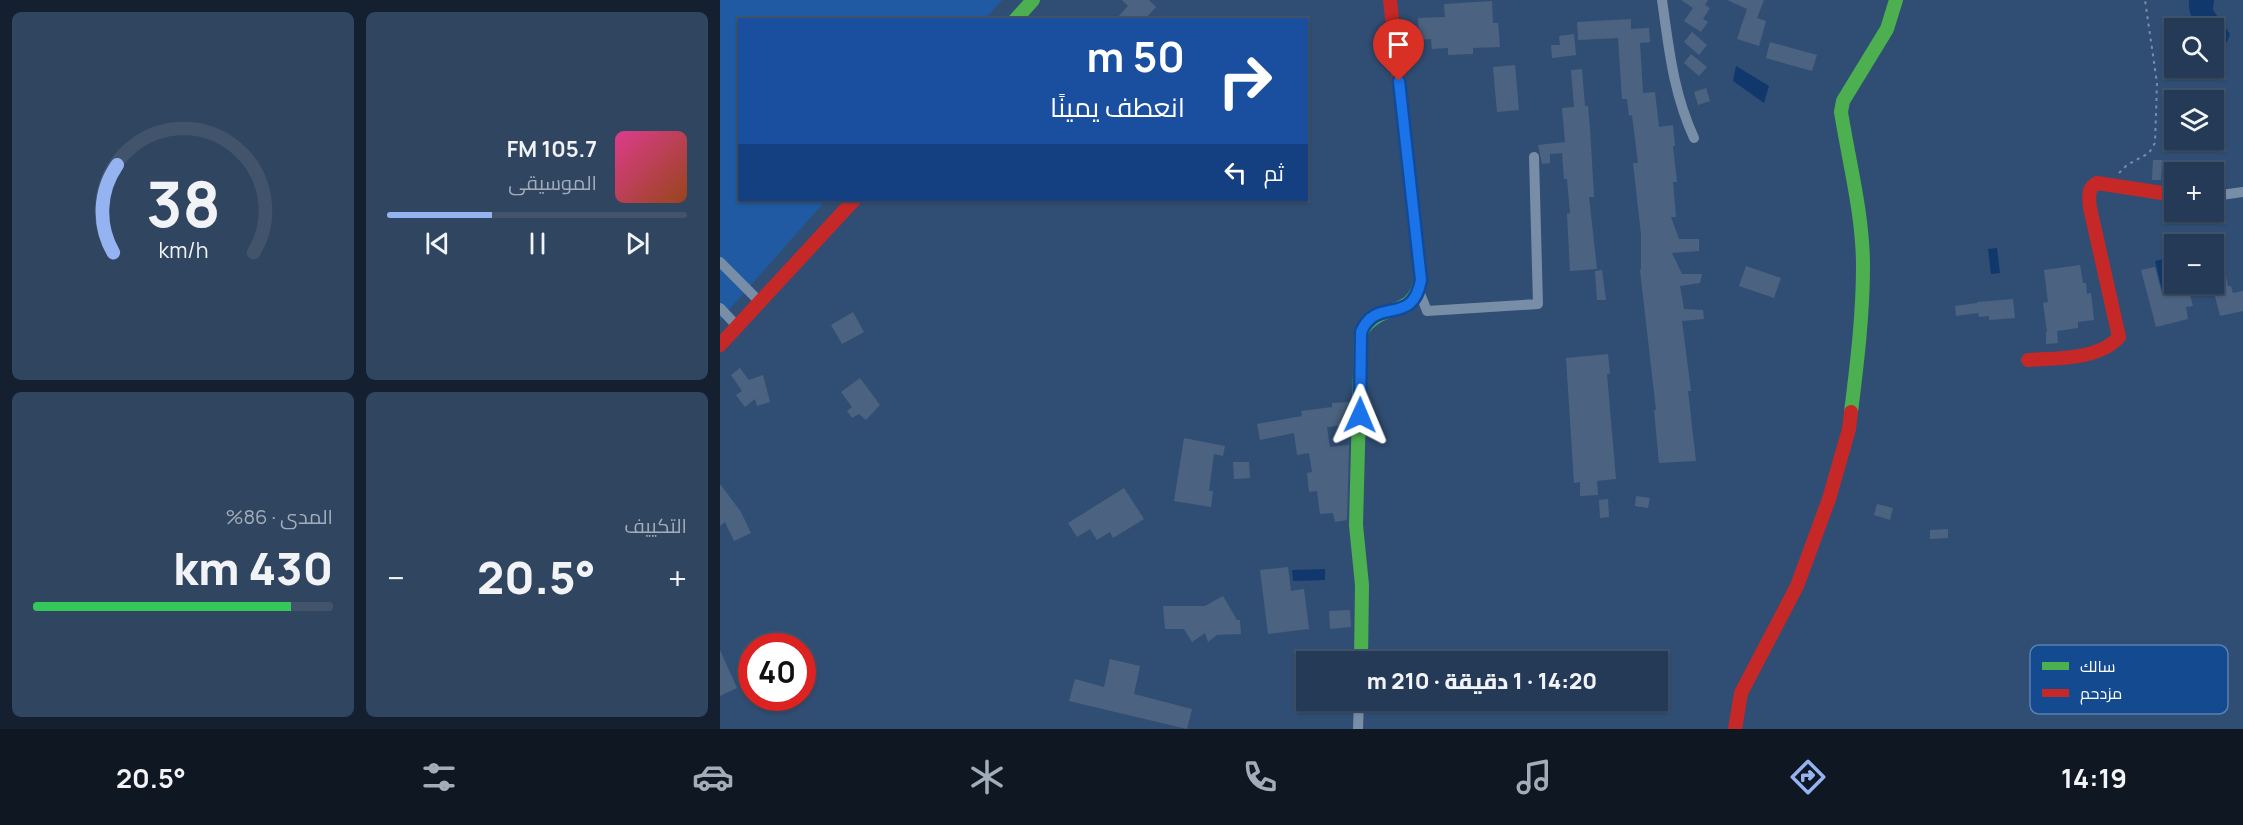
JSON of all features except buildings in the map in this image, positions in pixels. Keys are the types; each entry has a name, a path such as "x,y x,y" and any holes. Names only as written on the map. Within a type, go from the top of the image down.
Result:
{"street":[{"path":"1017,18 1033,0"},
{"path":"1361,651 1362,585 1356,525 1361,332 1365,322 1372,317 1412,303 1419,291 1421,280 1390,0"},
{"path":"1662,0 1672,75 1682,112 1694,138"},
{"path":"1736,729 1741,693 1797,586 1829,499 1849,429 1860,344 1863,265 1860,226 1842,128 1842,112 1844,101 1887,29 1896,0"},
{"path":"1419,291 1427,311 1538,304 1534,156"},
{"path":"2028,360 2087,354 2111,347 2119,337 2090,208 2088,191 2091,186 2097,183 2164,193"},
{"path":"2224,195 2243,192"},
{"path":"720,345 853,201"},
{"path":"720,262 761,303"},
{"path":"720,308 737,326"},
{"path":"1359,711 1359,729"}],"path":[{"path":"2110,186 2120,171 2149,153 2155,142 2157,83 2145,0"}],"shaded area":[{"path":"720,0 1002,0 986,18 738,18 738,201 825,201 720,320"},
{"path":"2189,0 2214,0 2213,10 2219,18 2192,18"},
{"path":"2224,26 2230,34 2227,42 2224,42"},
{"path":"1736,66 1769,86 1764,103 1733,81"},
{"path":"1997,248 2000,273 1991,274 1988,249"},
{"path":"2163,259 2164,263 2163,294 2155,261"},
{"path":"1325,569 1325,580 1293,581 1292,570"}],"traffic: fast":[{"path":"1017,18 1033,0"},
{"path":"1851,412 1861,321 1862,247 1858,208 1841,112 1843,101 1887,29 1896,0"},
{"path":"1361,651 1362,585 1356,525 1361,332 1378,316 1411,301 1421,279"}],"traffic: jam":[{"path":"1390,0 1421,279"},
{"path":"2028,360 2089,354 2110,345 2119,337 2090,208 2089,194 2094,185 2097,183 2164,193"},
{"path":"720,345 853,201"},
{"path":"1735,729 1741,693 1797,586 1829,499 1849,429 1851,412"}],"route":[{"path":"1360,415 1361,332 1365,322 1380,313 1399,309 1412,303 1419,291 1421,280 1399,81"}]}
